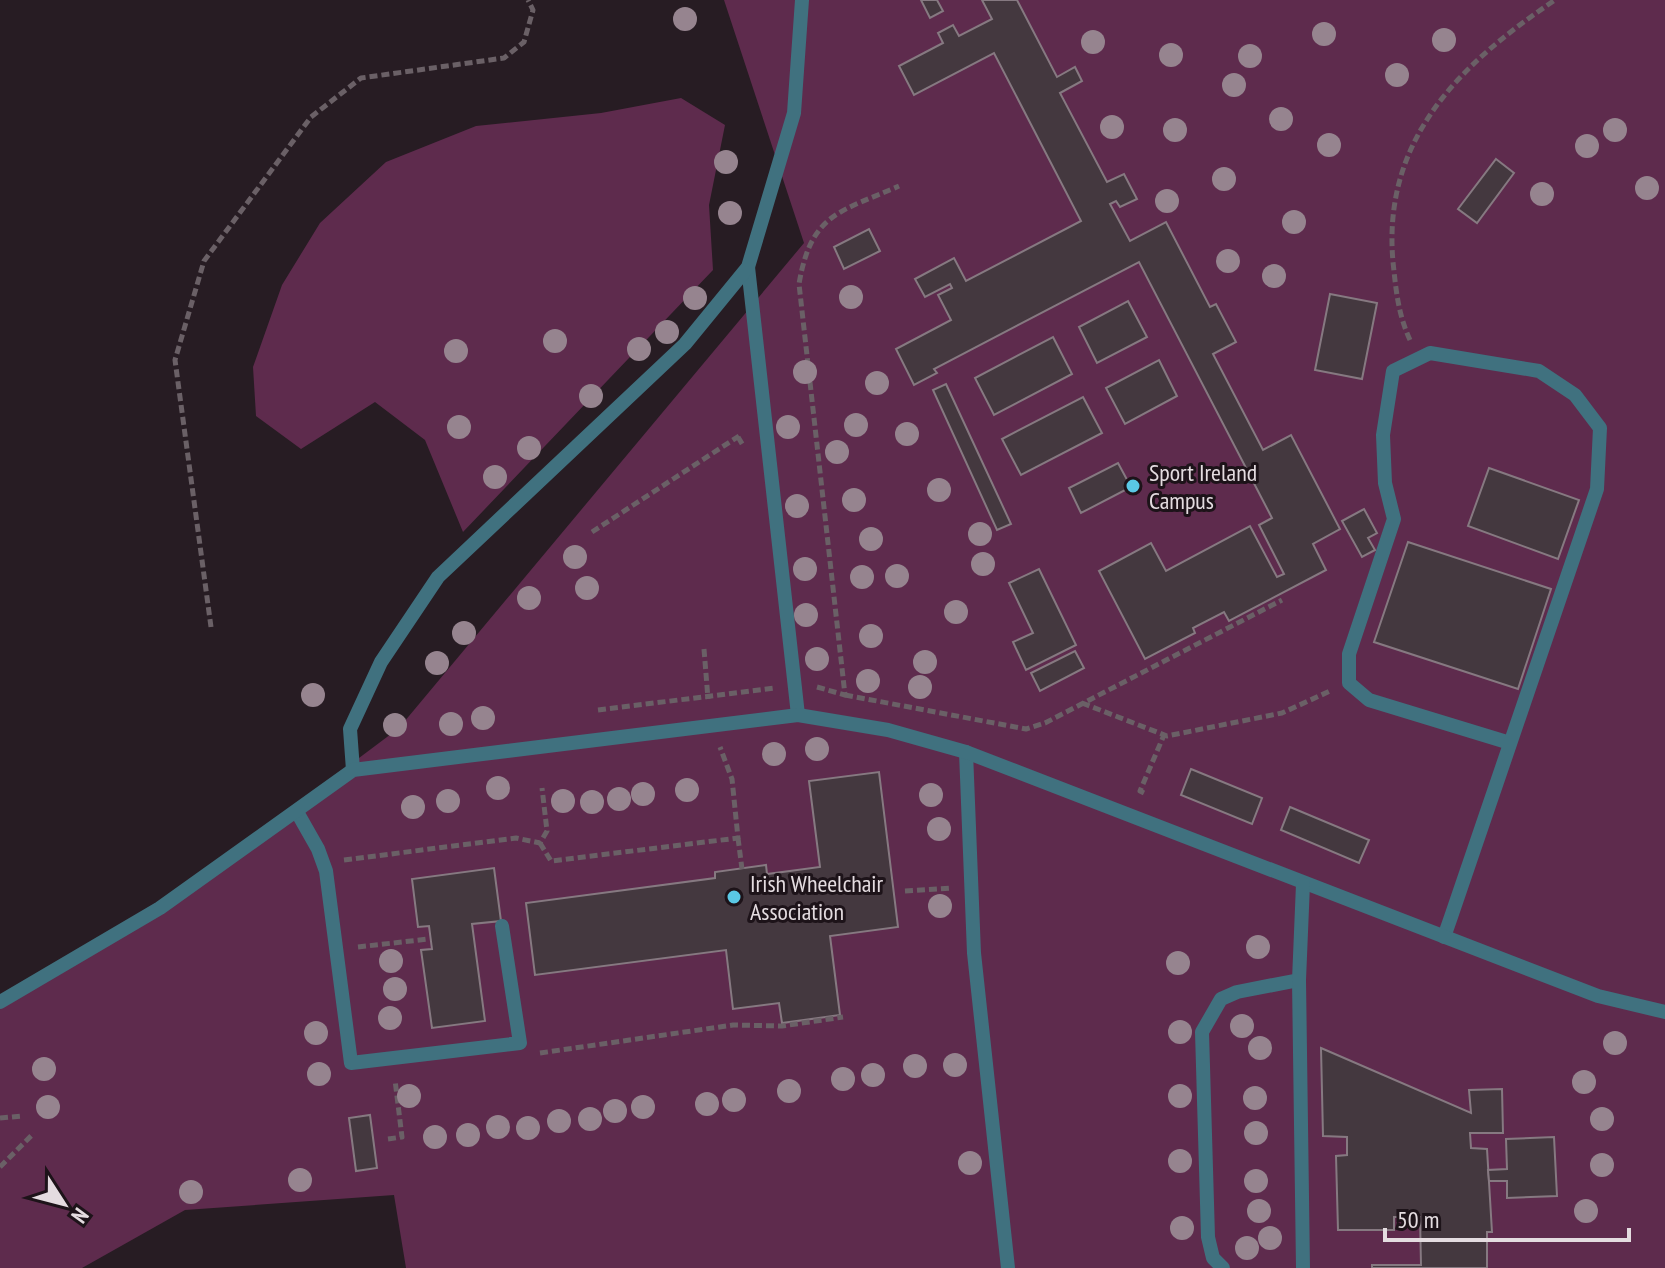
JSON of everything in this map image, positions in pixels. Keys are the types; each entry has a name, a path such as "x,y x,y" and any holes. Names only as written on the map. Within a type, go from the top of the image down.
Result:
{"lane":[{"path":"353,770 350,729 381,662 438,577 685,344 748,267 794,113 802,0"},
{"path":"748,267 798,715"},
{"path":"1444,937 1597,489 1600,428 1575,395 1539,371 1430,353 1393,371 1383,435 1385,483 1394,519 1349,654 1349,683 1369,700 1510,743"},
{"path":"0,1002 160,908 353,770 798,715 888,730 966,752 1598,996 1665,1012"},
{"path":"966,752 974,953 1008,1268"},
{"path":"297,812 318,849 326,871 351,1063 520,1043 502,926"},
{"path":"1303,884 1299,980 1303,1268"},
{"path":"1223,1268 1213,1258 1208,1237 1202,1032 1221,999 1237,992 1299,980"}],"path":[{"path":"211,627 175,360 204,261 311,117 361,78 504,58 524,42 533,10 528,0"},
{"path":"1419,359 1401,321 1396,294 1390,223 1401,171 1411,146 1441,99 1482,56 1555,0"},
{"path":"845,695 799,284 804,254 818,228 835,214 899,186"},
{"path":"592,532 765,422"},
{"path":"738,437 745,449"},
{"path":"598,710 809,684 845,695 1026,729 1282,600"},
{"path":"1082,703 1164,735 1282,713 1349,683"},
{"path":"1154,796 1140,791 1164,735"},
{"path":"732,779 742,869"},
{"path":"540,843 547,831 542,788"},
{"path":"344,860 516,838 540,843 551,861 738,838"},
{"path":"905,891 972,886"},
{"path":"336,949 428,939"},
{"path":"540,1053 733,1025 782,1026 843,1017"},
{"path":"388,1139 402,1137 392,1057"},
{"path":"0,1118 22,1116"},
{"path":"0,1167 34,1133"}],"shaded area":[{"name":"Sport Ireland Campus","path":"724,0 1665,0 1665,1268 406,1268 394,1195 185,1210 82,1268 0,1268 0,997 207,872 399,728 804,243"},
{"path":"681,98 725,125 709,205 713,270 463,532 425,440 375,402 301,449 256,416 253,367 282,285 320,223 386,162 476,126 601,113"}],"building":[{"path":"921,0 937,0 943,11 930,18"},
{"path":"982,0 1017,0 1057,77 1075,67 1082,81 1060,93 1107,182 1124,174 1137,199 1120,207 1116,201 1110,204 1130,241 1166,222 1210,307 1216,304 1236,342 1213,354 1263,450 1291,435 1340,529 1313,544 1326,570 1229,621 1224,612 1193,628 1195,633 1145,659 1099,571 1151,543 1166,571 1250,526 1277,577 1284,574 1259,525 1272,518 1139,262 934,369 937,373 914,385 896,349 951,320 938,295 952,288 950,284 925,297 915,279 954,258 966,281 1081,221 994,53 914,95 899,66 943,43 938,33 953,25 959,36 992,19"},
{"path":"1496,159 1514,173 1477,223 1458,209"},
{"path":"869,229 880,251 844,269 834,247"},
{"path":"1330,294 1377,303 1362,379 1315,370"},
{"path":"1128,301 1147,337 1097,363 1079,327"},
{"path":"1053,337 1072,374 994,415 975,378"},
{"path":"1159,360 1177,396 1125,424 1106,388"},
{"path":"946,384 1011,524 997,530 933,390"},
{"path":"1083,397 1102,433 1021,475 1002,439"},
{"path":"1118,463 1131,487 1081,513 1069,488"},
{"path":"1489,468 1579,500 1558,559 1468,526"},
{"path":"1364,509 1377,533 1368,538 1375,550 1362,557 1342,521"},
{"path":"1408,542 1551,589 1518,689 1374,642"},
{"path":"1039,569 1076,645 1026,670 1013,642 1033,633 1009,583"},
{"path":"1075,651 1084,668 1040,691 1031,673"},
{"path":"1191,769 1262,798 1252,824 1181,795"},
{"name":"Irish Wheelchair Association","path":"879,772 898,927 830,936 840,1015 782,1023 779,1003 733,1009 726,950 535,975 526,903 715,878 715,872 766,865 767,874 820,867 809,781"},
{"path":"1290,807 1369,840 1359,863 1281,830"},
{"path":"494,868 501,921 472,924 485,1021 432,1028 421,950 432,949 429,926 418,927 412,879"},
{"path":"1321,1048 1471,1113 1469,1090 1502,1089 1503,1133 1470,1133 1471,1148 1487,1149 1492,1232 1487,1232 1487,1268 1372,1268 1372,1265 1421,1265 1420,1217 1394,1217 1394,1230 1338,1230 1336,1156 1347,1155 1347,1137 1323,1136"},
{"path":"370,1115 377,1168 356,1171 349,1118"},
{"path":"1554,1137 1557,1196 1507,1198 1507,1181 1489,1181 1488,1170 1507,1169 1506,1139"}],"place":[{"name":"Sport Ireland Campus","path":"1133,486"},
{"name":"Irish Wheelchair Association","path":"734,897"}]}
